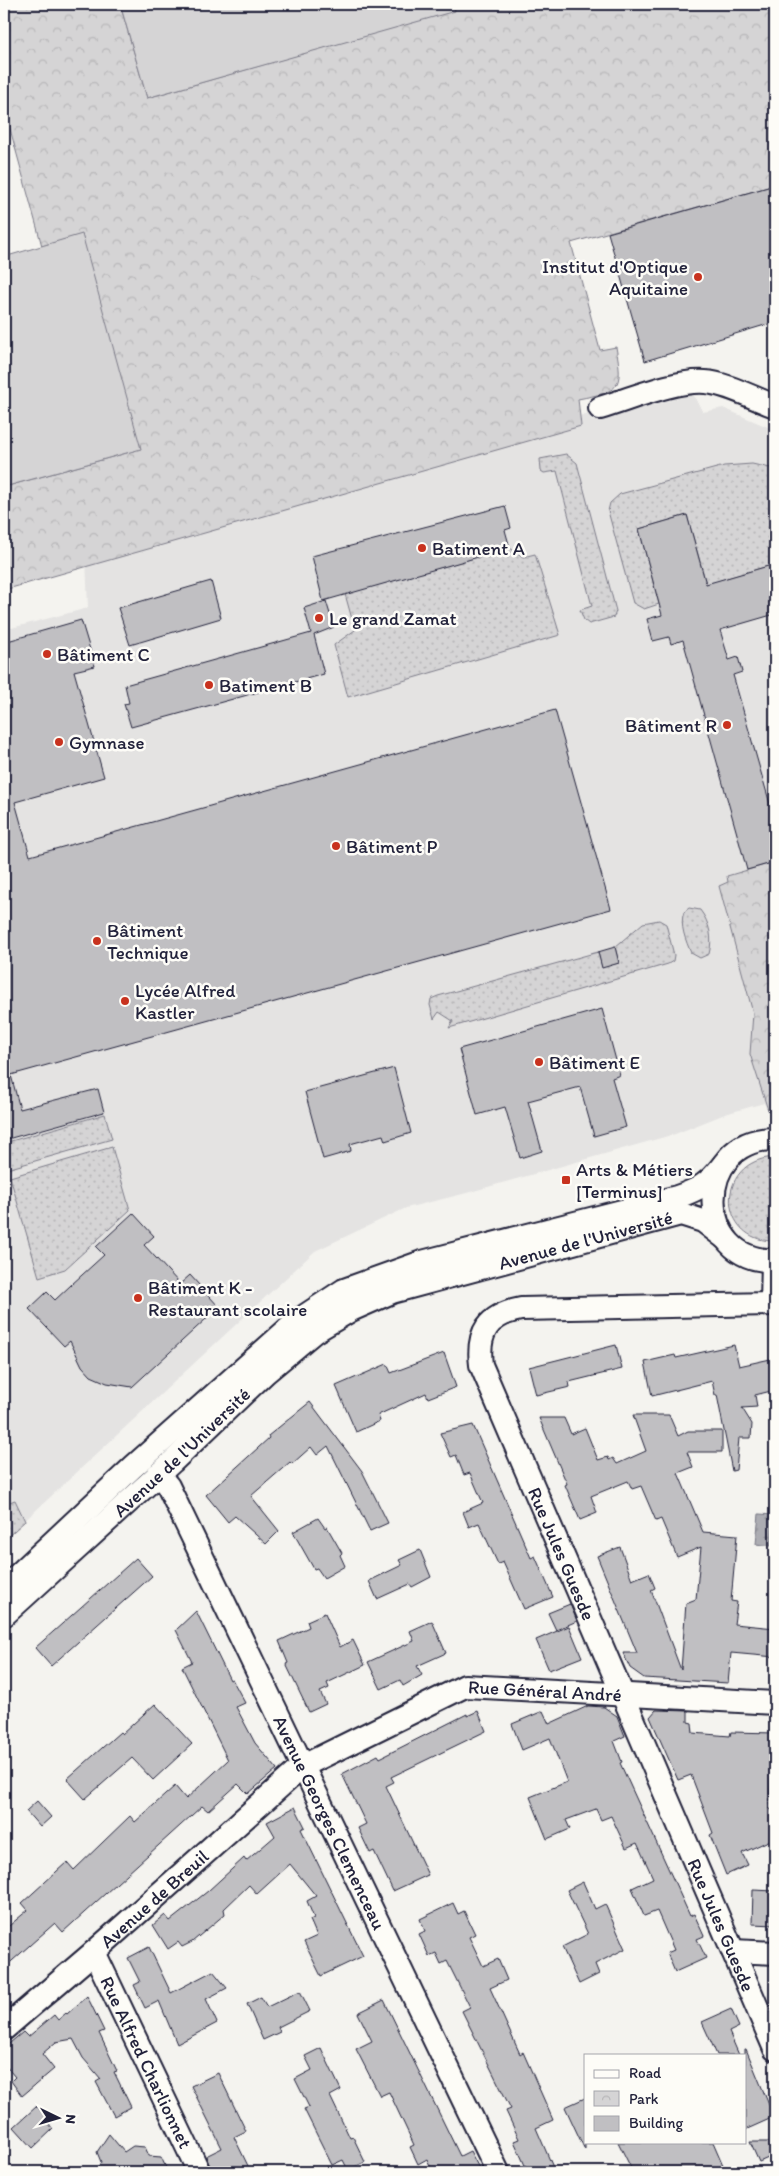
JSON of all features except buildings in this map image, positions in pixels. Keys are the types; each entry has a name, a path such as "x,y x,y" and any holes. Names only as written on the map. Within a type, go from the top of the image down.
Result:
{"street":[{"path":"600,408 681,385 707,382 775,406"},
{"name":"Avenue de l'Université","path":"4,1588 133,1467 297,1321 344,1290 392,1292 466,1261 677,1197 699,1189 711,1180 737,1150 751,1143 775,1139"},
{"path":"723,1165 714,1183 712,1202 716,1221 725,1238"},
{"name":"Avenue de l'Université","path":"466,1261 681,1214 703,1221 739,1250 755,1258 774,1261"},
{"path":"774,1261 774,1304"},
{"name":"Avenue de l'Université","path":"4,1615 265,1373 314,1332 351,1310 365,1292"},
{"name":"Rue Jules Guesde","path":"774,1304 521,1309 504,1312 492,1321 482,1336 480,1351 481,1365 775,2049"},
{"name":"Avenue Georges Clemenceau","path":"158,1474 168,1486 498,2172"},
{"name":"Rue Général André","path":"303,1766 465,1686 775,1702"},
{"name":"Avenue de Breuil","path":"4,2029 94,1952 303,1766"},
{"path":"733,1951 775,1953"},
{"name":"Rue Alfred Charlionnet","path":"94,1952 199,2172"}],"shaded area":[{"path":"693,394 703,412 723,408 775,430 775,1108 768,1110 764,1103 725,1114 675,1134 463,1194 406,1208 315,1251 4,1540 4,630 88,608 86,559 589,413 592,421"}],"green space":[{"path":"4,4 120,4 147,98 455,10 453,4 775,4 775,185 571,243 600,350 616,347 619,372 615,386 610,390 602,394 578,399 581,426 4,590 4,487 130,452 82,235 42,246 4,107"},
{"path":"120,4 453,4 455,11 147,98"},
{"path":"82,234 141,449 4,487 4,257"},
{"path":"566,454 577,463 616,611 614,617 589,624 584,620 580,610 592,606 557,471 544,473 541,471 540,459"},
{"path":"752,464 775,469 775,564 721,580 707,587 687,515 639,529 659,604 644,609 633,603 608,511 610,503 620,494 724,466"},
{"path":"510,548 523,557 535,554 560,635 348,697 334,645 355,630 345,594"},
{"path":"775,862 775,1108 768,1110 750,1054 753,1013 719,886 728,882 727,876"},
{"path":"689,908 700,910 710,931 711,943 709,954 700,958 691,953 684,933 682,922 684,912"},
{"path":"659,920 666,924 674,955 673,961 668,964 449,1028 453,1021 439,1012 434,1019 430,1005 431,999 438,996 598,952 602,967 619,963 615,947 643,923"},
{"path":"105,1114 112,1139 7,1169 4,1159 4,1143"},
{"path":"112,1147 130,1210 65,1269 39,1277 10,1177"},
{"path":"775,1157 775,1241 756,1238 742,1229 733,1216 730,1200 733,1185 741,1172 755,1162"},
{"path":"15,1500 25,1521 4,1540 4,1504"}],"water":[{"path":"759,1514 774,1515 771,1546 756,1544"}],"place":[{"name":"Institut d'Optique Aquitaine","path":"698,277"},
{"name":"Batiment A","path":"422,548"},
{"name":"Le grand Zamat","path":"319,618"},
{"name":"Bâtiment C","path":"47,654"},
{"name":"Batiment B","path":"209,685"},
{"name":"Bâtiment R","path":"727,725"},
{"name":"Gymnase","path":"59,742"},
{"name":"Bâtiment P","path":"336,846"},
{"name":"Bâtiment Technique","path":"97,941"},
{"name":"Lycée Alfred Kastler","path":"125,1001"},
{"name":"Bâtiment E","path":"539,1062"},
{"name":"Arts & Métiers [Terminus]","path":"566,1180"},
{"name":"Bâtiment K - Restaurant scolaire","path":"138,1298"}]}
